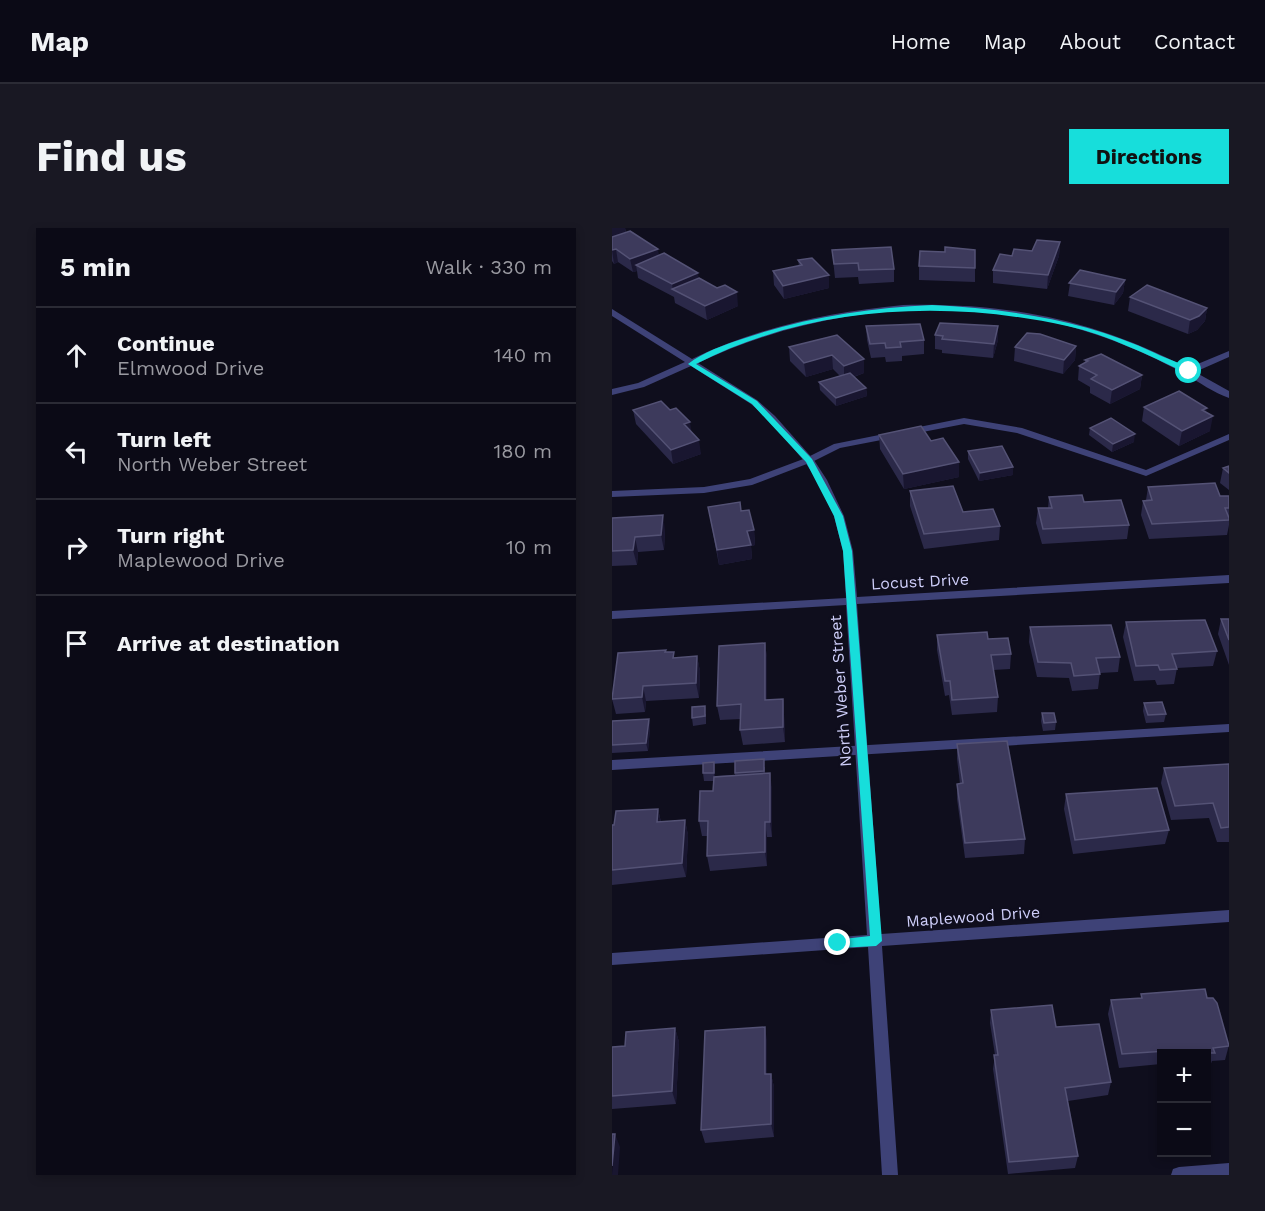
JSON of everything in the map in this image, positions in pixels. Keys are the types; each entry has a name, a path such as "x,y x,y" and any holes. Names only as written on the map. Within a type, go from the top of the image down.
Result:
{"street":[{"path":"612,392 658,379 722,348 781,328 881,310 932,307 998,311 1070,324 1127,343 1189,371 1229,395"},
{"name":"North Weber Street","path":"612,312 754,402 809,460 839,516 848,551 890,1175"},
{"path":"1189,371 1229,354"},
{"path":"612,494 705,490 752,482 809,460 837,446 964,421 1019,430 1146,473 1229,437"},
{"name":"Locust Drive","path":"612,615 1229,579"},
{"path":"612,765 1229,728"},
{"name":"Maplewood Drive","path":"612,959 1229,916"},
{"path":"1179,1175 1229,1171"}],"building":[{"path":"630,231 658,249 630,259 616,249 612,250 612,237"},
{"path":"1037,240 1060,242 1048,275 993,270 1000,254 1012,256 1014,249 1032,251"},
{"path":"891,247 894,269 859,270 858,263 834,264 832,250"},
{"path":"945,247 975,250 975,268 919,266 920,251 945,252"},
{"path":"664,253 698,273 672,284 636,265"},
{"path":"812,258 829,275 783,286 773,271 802,265 798,260"},
{"path":"1080,270 1125,280 1116,292 1069,283"},
{"path":"699,278 717,288 725,285 737,292 705,306 672,289"},
{"path":"1147,285 1207,308 1199,316 1190,320 1130,297"},
{"path":"940,323 998,326 994,344 942,339 943,336 935,335"},
{"path":"920,324 924,340 900,342 901,347 886,348 885,343 870,344 866,326"},
{"path":"1027,333 1040,334 1076,346 1064,360 1015,347"},
{"path":"837,335 864,359 844,366 832,355 804,363 789,347"},
{"path":"1101,354 1142,375 1112,390 1091,379 1097,375 1079,366 1088,361 1085,360"},
{"path":"850,373 866,388 836,398 819,382"},
{"path":"1179,391 1207,408 1202,410 1213,416 1182,431 1144,407"},
{"path":"661,401 670,410 676,408 690,422 684,424 699,440 671,450 633,410"},
{"path":"1111,418 1135,434 1113,444 1090,428"},
{"path":"921,426 931,441 943,438 959,462 903,474 879,435"},
{"path":"1002,446 1013,467 980,473 968,451"},
{"path":"1215,483 1220,496 1229,496 1229,508 1225,508 1229,520 1152,524 1143,501 1152,500 1148,487"},
{"path":"953,486 963,512 993,509 1000,526 924,534 910,491"},
{"path":"1082,495 1084,502 1121,500 1129,525 1043,529 1038,508 1052,508 1049,497"},
{"path":"740,502 741,511 749,510 754,530 747,531 751,545 717,550 708,507"},
{"path":"663,515 661,535 635,537 633,550 612,551 612,518"},
{"path":"1221,619 1229,619 1229,640"},
{"path":"1205,620 1217,651 1172,654 1177,669 1160,670 1158,665 1136,666 1126,622"},
{"path":"1111,625 1120,657 1096,658 1100,674 1074,676 1071,663 1038,662 1030,627"},
{"path":"987,632 988,639 1008,638 1011,654 991,655 998,697 952,700 950,681 945,681 937,635"},
{"path":"765,643 765,700 783,699 783,727 740,730 741,704 717,706 719,646"},
{"path":"666,650 665,652 674,652 673,658 697,656 696,683 643,686 642,697 612,699 618,653"},
{"path":"1162,702 1166,714 1148,715 1144,703"},
{"path":"705,706 705,716 692,718 692,707"},
{"path":"1042,713 1054,713 1056,722 1044,723"},
{"path":"649,719 646,743 612,745 612,721"},
{"path":"1007,741 1025,839 965,843 957,784 963,783 957,744"},
{"path":"764,759 764,771 735,773 735,761"},
{"path":"714,762 714,773 703,773 703,763"},
{"path":"1229,764 1229,827 1221,828 1213,803 1175,806 1164,768"},
{"path":"770,773 770,822 765,822 765,852 707,856 708,821 699,821 700,791 713,791 714,777"},
{"path":"1157,788 1169,830 1075,840 1066,794"},
{"path":"658,809 657,822 685,820 682,863 612,870 612,825 614,825 616,811"},
{"path":"1205,989 1207,998 1213,998 1217,1003 1229,1046 1213,1048 1215,1053 1211,1053 1211,1049 1157,1049 1157,1052 1122,1054 1111,1000 1142,998 1141,994"},
{"path":"1052,1005 1056,1027 1099,1024 1111,1082 1065,1088 1078,1156 1009,1162 994,1055 998,1055 991,1010"},
{"path":"765,1027 765,1074 771,1074 771,1124 701,1130 705,1031"},
{"path":"675,1028 672,1091 612,1096 612,1047 625,1046 626,1032"},
{"path":"612,1134 615,1134 612,1166"}],"route":[{"path":"838,943 876,941 848,551 839,516 822,480 809,460 772,418 754,402 691,364 722,348 781,328 830,317 881,310 932,307 987,310 1070,324 1137,347 1189,371"}]}
